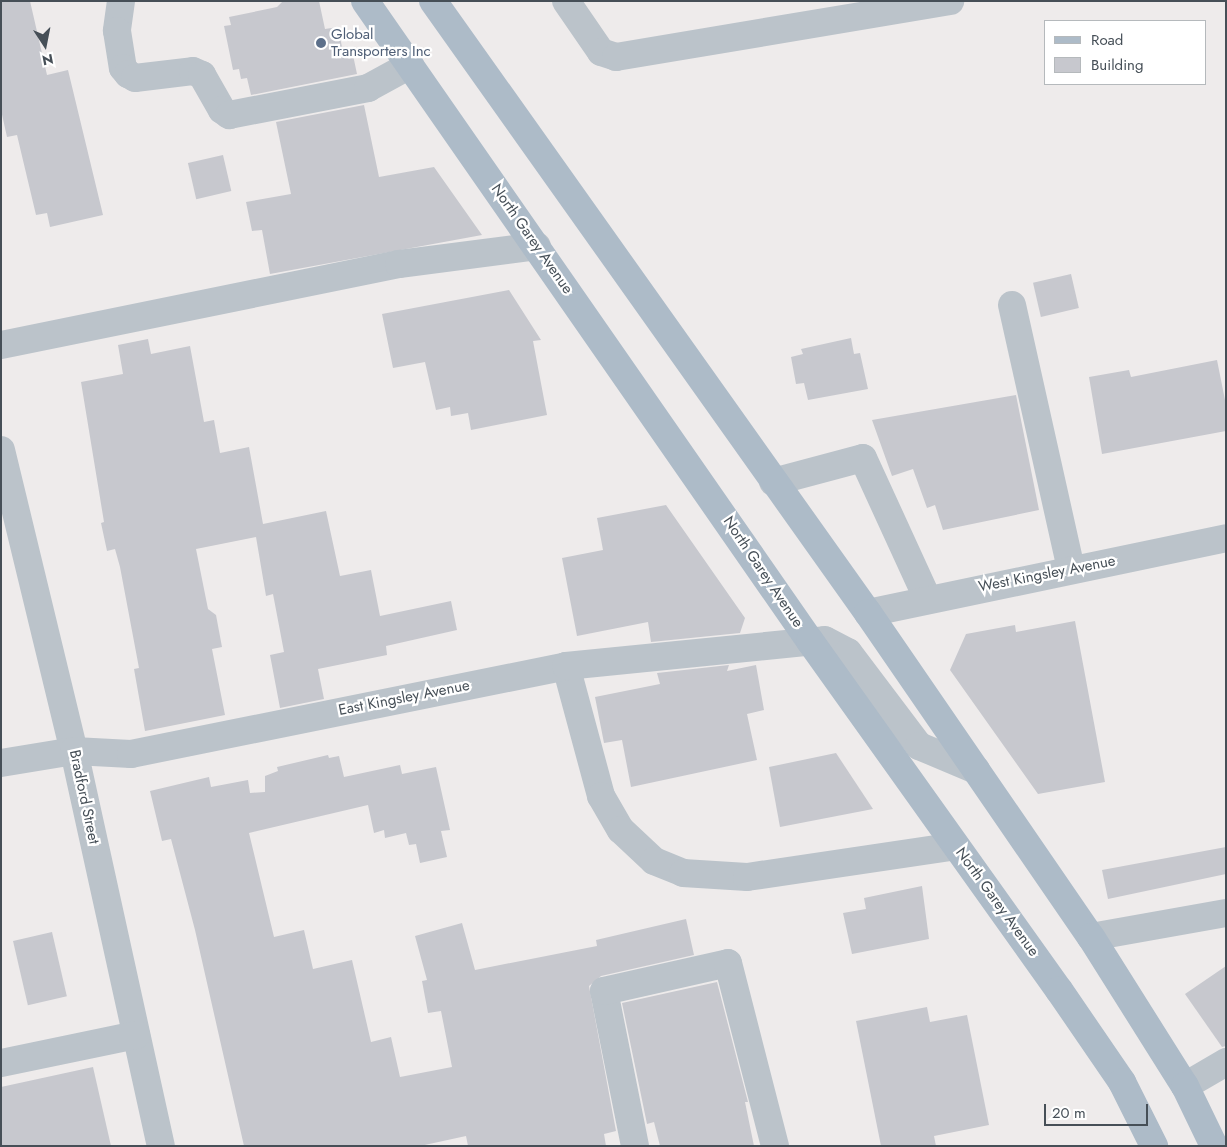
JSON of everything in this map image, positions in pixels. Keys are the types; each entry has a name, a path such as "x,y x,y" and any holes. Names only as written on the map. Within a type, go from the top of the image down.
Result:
{"main road":[{"name":"North Garey Avenue","path":"365,1 810,641 1122,1082 1154,1146"},
{"path":"433,1 772,482 868,613 1091,937 1186,1086 1214,1146"}],"street":[{"path":"120,1 117,31 123,68 128,74 135,78 193,71 202,75 222,110 230,115 368,88 410,65"},
{"path":"566,1 601,52 616,57 950,1"},
{"path":"1,345 399,264 537,246"},
{"path":"1012,305 1071,569"},
{"name":"Bradford Street","path":"2,457 74,750 161,1146"},
{"path":"772,482 863,458 927,598"},
{"name":"West Kingsley Avenue","path":"868,613 927,598 1226,538"},
{"name":"East Kingsley Avenue","path":"1,763 74,750 130,754 566,666 810,641 838,644 848,652 919,746 976,770"},
{"path":"566,666 601,796 621,830 654,861 683,873 747,876 956,846"},
{"path":"1091,937 1226,914"},
{"path":"635,1146 604,991 728,963 775,1146"},
{"path":"1,1063 136,1035"},
{"path":"1186,1086 1226,1062"}],"building":[{"path":"1,1 30,1 47,75 68,70 103,215 50,227 47,213 36,215 17,135 7,137 1,110"},
{"path":"283,1 319,1 325,29 338,27 344,57 353,55 357,74 251,95 247,78 241,79 239,69 233,70 224,26 231,25 229,17 277,7"},
{"path":"364,105 379,177 434,167 482,235 270,274 262,230 252,231 246,202 291,194 276,122"},
{"path":"223,155 231,191 196,199 188,163"},
{"path":"1071,274 1079,308 1041,317 1033,283"},
{"path":"509,290 541,340 533,341 547,415 471,430 468,413 451,416 450,407 436,410 425,362 393,368 382,314"},
{"path":"851,338 854,354 860,353 868,389 808,400 804,383 796,384 791,357 803,354 801,349"},
{"path":"148,339 151,354 190,346 204,422 214,420 220,453 249,447 263,524 326,511 340,576 371,570 380,616 451,601 457,630 386,646 387,655 318,669 324,699 280,708 270,655 284,652 273,594 266,596 256,537 196,549 208,609 216,615 222,647 212,649 225,715 145,731 134,669 139,668 120,567 115,549 107,551 101,523 104,522 81,382 123,374 118,345"},
{"path":"1217,360 1226,405 1226,431 1102,454 1089,377 1129,370 1131,377"},
{"path":"1016,395 1039,510 943,530 935,505 927,508 913,469 892,476 872,420"},
{"path":"666,505 745,618 740,633 651,642 648,622 577,636 562,558 603,550 597,518"},
{"path":"1075,621 1105,782 1038,794 950,670 966,634 1015,625 1016,632"},
{"path":"729,665 727,671 756,665 764,710 747,714 757,760 631,787 622,740 604,743 595,697 660,684 657,673"},
{"path":"836,753 873,809 780,827 769,767"},
{"path":"328,755 329,758 339,756 344,777 400,765 402,774 436,767 450,830 441,831 447,857 420,863 416,844 409,845 406,833 385,838 384,830 374,833 368,805 249,833 274,937 304,930 313,969 352,960 371,1042 391,1037 400,1077 452,1067 441,1011 428,1013 422,981 427,980 415,936 462,923 475,970 597,946 596,940 686,919 694,955 601,976 589,986 616,1131 604,1134 606,1146 468,1146 466,1136 420,1146 244,1146 195,930 171,839 162,841 150,791 209,777 211,787 248,780 250,793 265,792 265,776 278,771 277,767"},
{"path":"1226,847 1226,874 1108,899 1102,870"},
{"path":"922,886 929,939 852,954 843,913 866,909 864,898"},
{"path":"52,932 67,996 28,1005 13,941"},
{"path":"1226,966 1226,1046 1222,1047 1185,994"},
{"path":"717,982 748,1102 745,1102 754,1146 660,1146 654,1122 647,1124 622,1003"},
{"path":"927,1007 930,1022 967,1015 989,1125 934,1136 936,1146 881,1146 856,1021"},
{"path":"93,1067 111,1146 1,1146 1,1087"}],"place":[{"name":"Global Transporters Inc","path":"321,43"}]}
